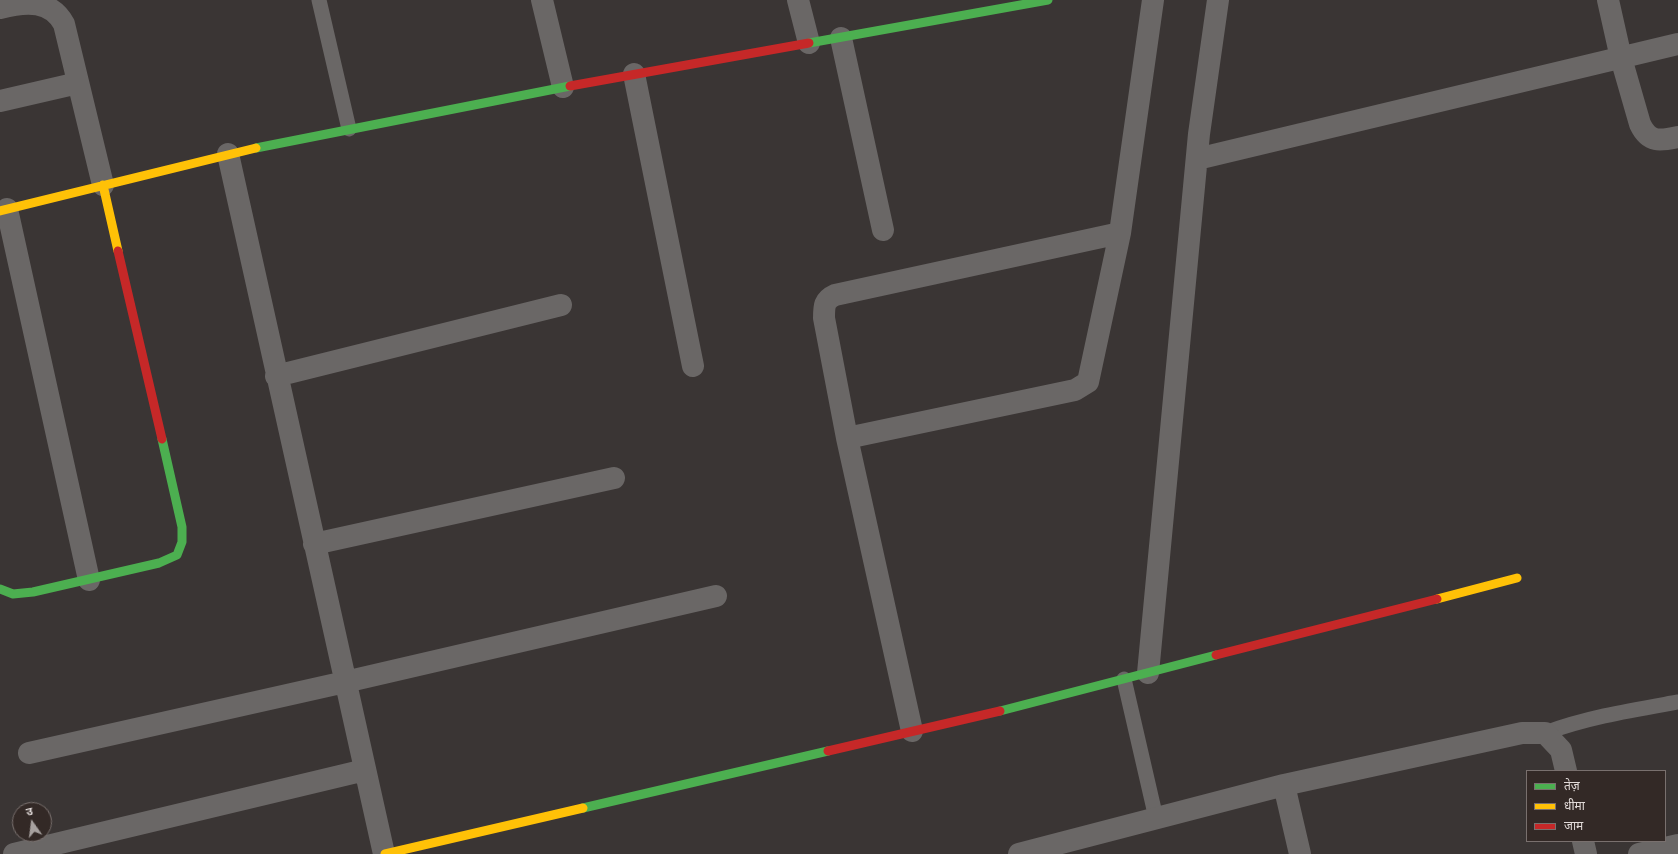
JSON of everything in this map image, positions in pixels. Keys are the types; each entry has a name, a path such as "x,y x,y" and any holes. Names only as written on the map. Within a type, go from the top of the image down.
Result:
{"street":[{"path":"542,0 563,87"},
{"path":"798,0 809,43"},
{"path":"89,580 4,210 228,154 349,129 563,87 1048,0"},
{"path":"847,438 1075,390 1088,382 1120,233 1153,0"},
{"path":"1148,673 1197,159 1218,0"},
{"path":"1608,0 1621,58 1644,133 1652,138 1663,140 1678,137"},
{"path":"0,8 26,1 42,1 53,6 60,14 64,24 103,185 183,534 181,548 176,557 160,563 26,594 12,594 0,589"},
{"path":"841,38 883,230"},
{"path":"1197,159 1678,44"},
{"path":"634,74 693,366"},
{"path":"0,101 78,83"},
{"path":"228,154 276,376 384,854 912,731 1148,673 1517,578"},
{"path":"912,731 847,438 824,318 824,306 827,299 835,295 1120,233"},
{"path":"276,376 561,306"},
{"path":"314,544 614,478"},
{"path":"29,752 345,682 716,596"},
{"path":"1019,854 1284,785 1522,733 1545,734 1561,750 1566,770"},
{"path":"14,854 365,770"},
{"path":"1284,785 1300,854"},
{"path":"1583,842 1586,854"},
{"path":"1639,854 1678,844"}],"lane":[{"path":"319,0 349,129"},
{"path":"1124,679 1156,818"},
{"path":"1545,734 1569,724 1607,715 1678,702"}],"traffic: fast":[{"path":"809,43 1048,0"},
{"path":"256,148 570,86"},
{"path":"0,589 13,594 33,592 159,563 177,555 182,542 182,527 162,439"},
{"path":"1000,711 1216,655"},
{"path":"583,808 828,751"}],"traffic: slow":[{"path":"0,211 256,148"},
{"path":"103,185 118,251"},
{"path":"1437,599 1517,578"},
{"path":"385,854 583,808"}],"traffic: jam":[{"path":"570,86 809,43"},
{"path":"118,251 162,439"},
{"path":"1216,655 1437,599"},
{"path":"828,751 1000,711"}]}
